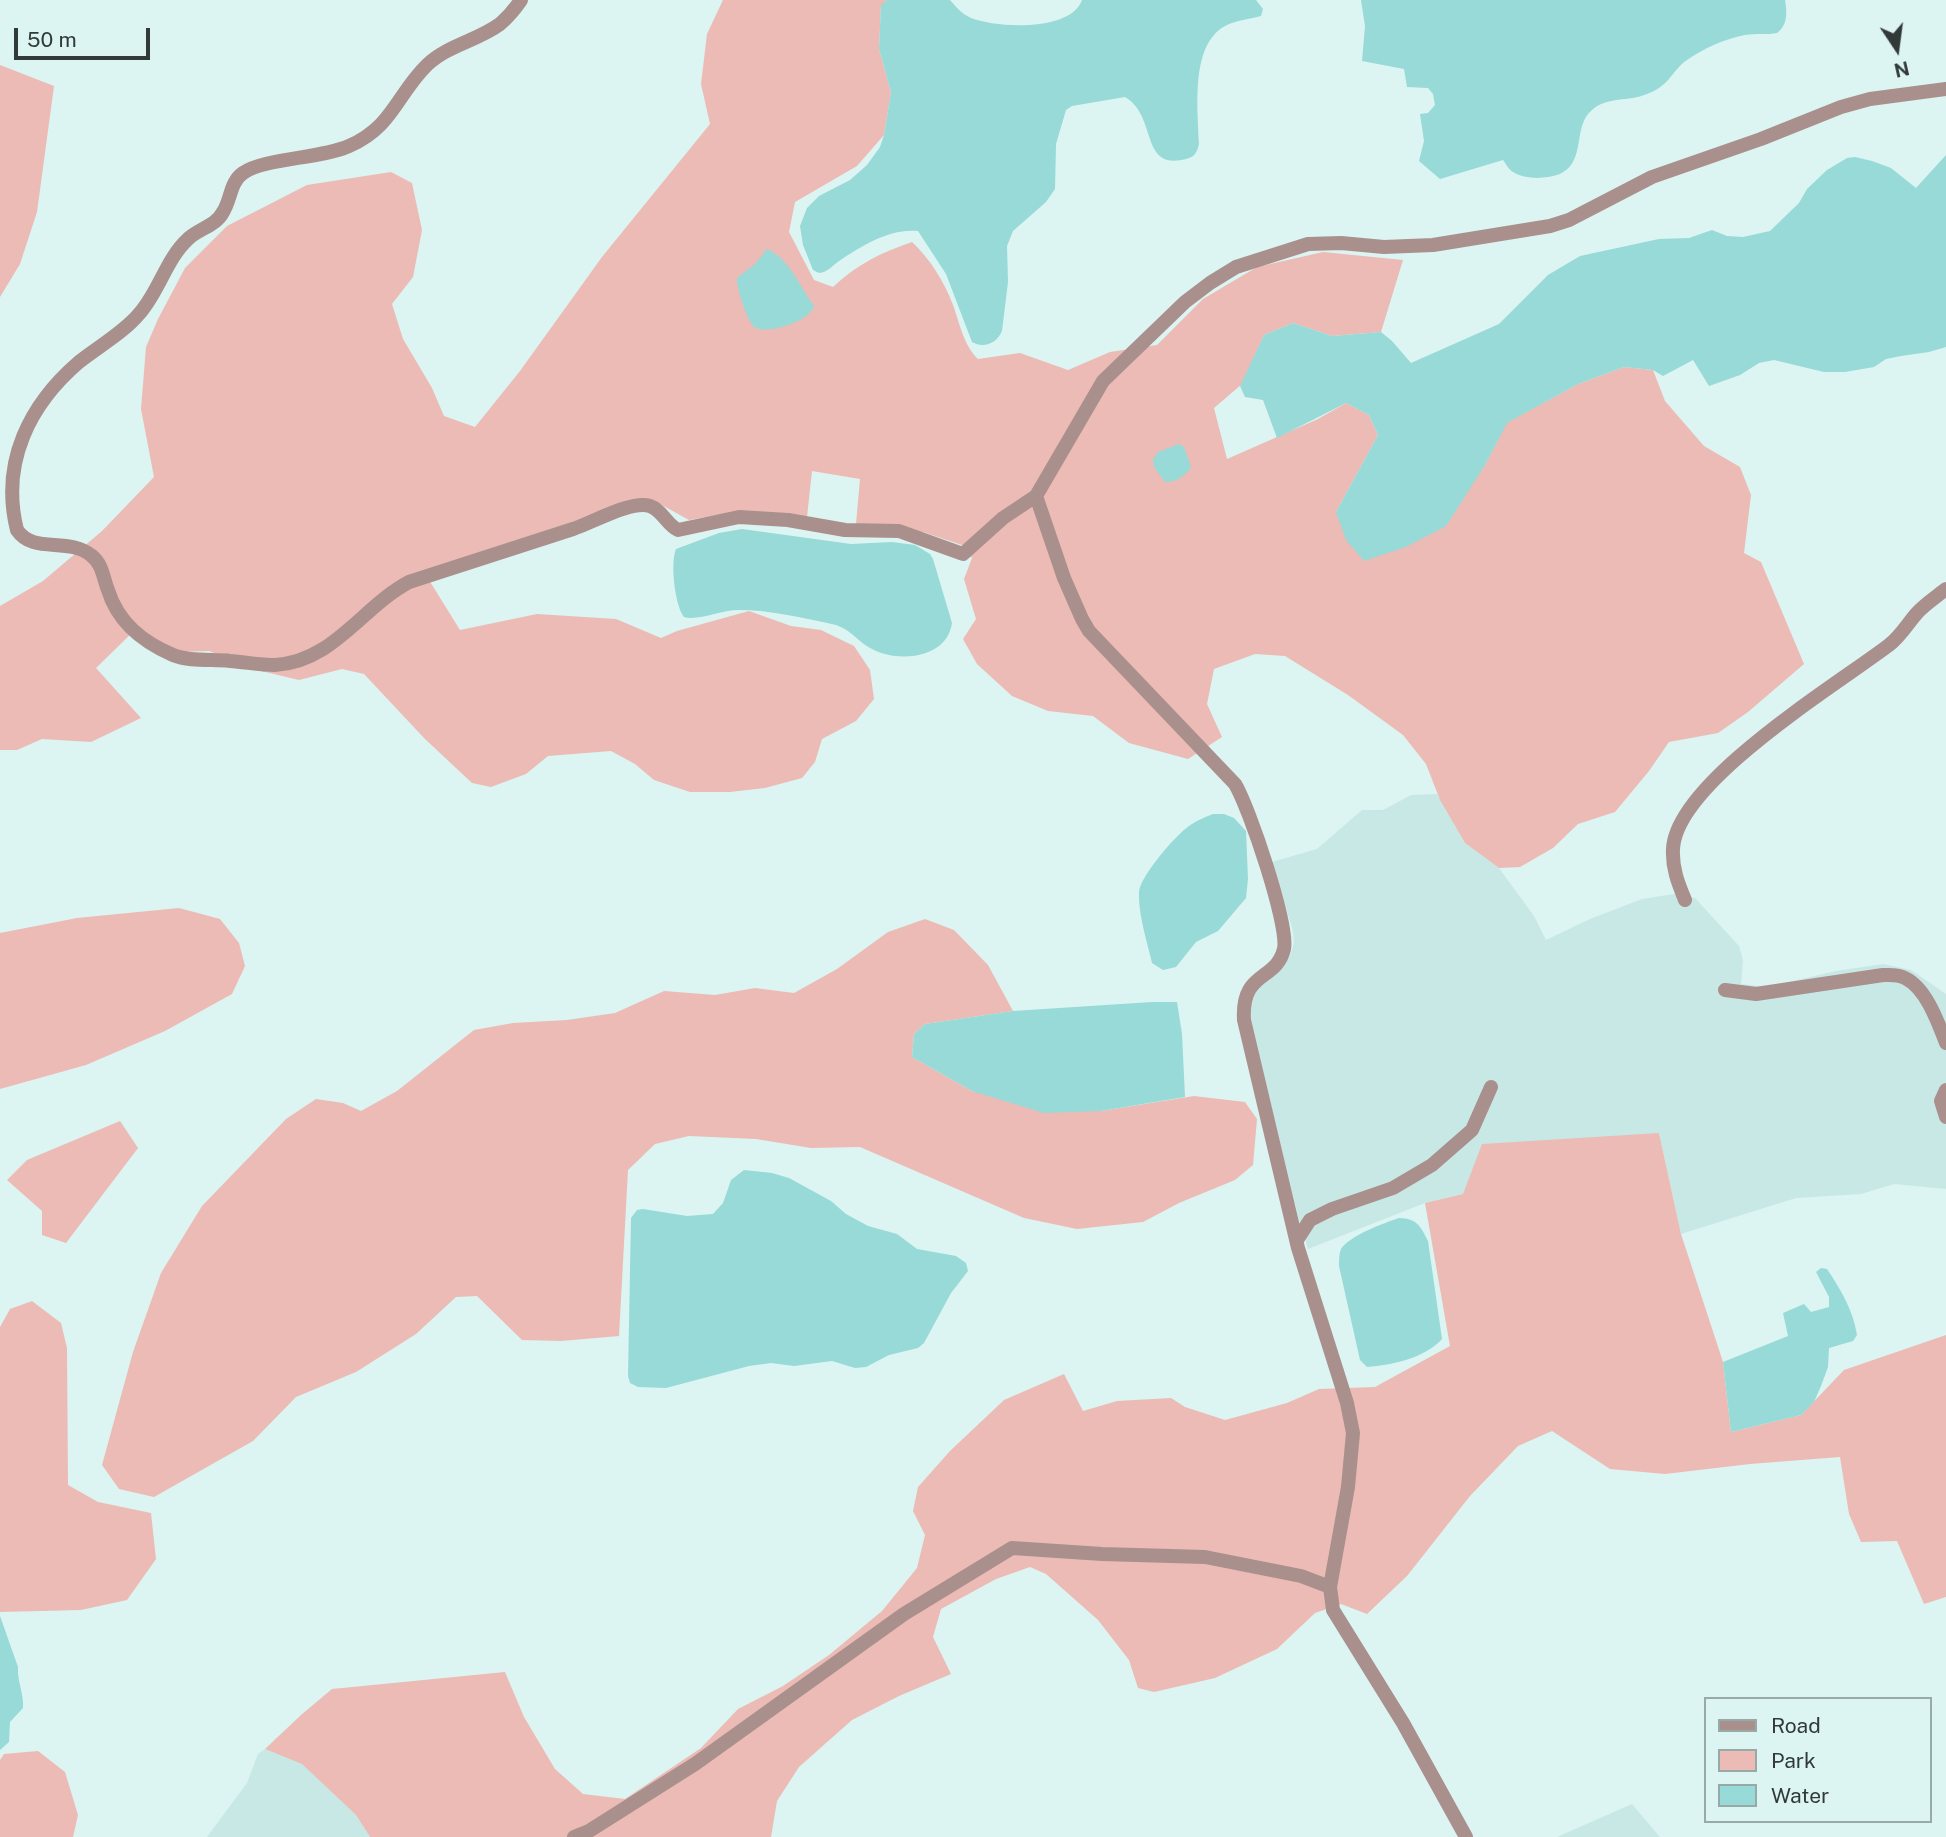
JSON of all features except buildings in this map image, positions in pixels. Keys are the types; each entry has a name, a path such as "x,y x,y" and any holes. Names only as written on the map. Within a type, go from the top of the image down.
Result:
{"street":[{"path":"521,0 503,22 446,51 426,66 389,116 365,138 332,153 263,166 241,174 235,181 223,213 217,220 188,238 178,249 139,314 78,364 16,428 6,449 2,468 2,495 11,520 29,543 71,545 84,550 98,561 112,601 136,636 179,658 278,665 309,657 328,647 390,593 409,582 642,505 654,508 678,530 739,517 774,519 845,530 899,531 963,554 1003,518 1035,496 1103,381 1185,302 1236,267 1308,244 1340,243 1384,247 1433,245 1550,226 1569,220 1652,177 1761,139 1841,107 1870,99 1946,89"},
{"path":"1035,496 1064,578 1089,631 1235,784 1250,814 1283,930 1284,948 1277,963 1246,992 1243,1003 1244,1020 1297,1240 1348,1403 1353,1433 1348,1487 1330,1587 1333,1609 1403,1723 1466,1837"},
{"path":"1685,900 1675,875 1672,847 1685,813 1717,778 1774,726 1892,643 1919,611 1946,589"},
{"path":"1725,990 1756,994 1871,976 1901,976 1910,980 1922,995 1939,1024 1946,1043"},
{"path":"1297,1240 1310,1220 1332,1209 1393,1188 1432,1165 1472,1130 1491,1087"},
{"path":"1946,1090 1941,1101 1946,1116"},
{"path":"574,1837 589,1831 695,1765 904,1614 1012,1548 1205,1557 1301,1576 1330,1587"}],"shaded area":[{"path":"1437,794 1465,843 1499,868 1534,916 1546,940 1642,899 1674,894 1695,898 1739,946 1743,960 1741,984 1767,987 1836,971 1883,964 1911,970 1946,994 1946,1189 1894,1184 1861,1194 1796,1198 1681,1234 1659,1133 1463,1194 1425,1203 1308,1249 1250,1020 1254,993 1290,956 1294,943 1293,931 1272,862 1317,849 1362,810 1383,810 1411,795"},
{"path":"265,1749 302,1763 356,1815 370,1837 207,1837 247,1783 258,1754"},
{"path":"1632,1804 1660,1837 1557,1837"}],"green space":[{"path":"723,0 887,0 881,6 879,49 891,92 884,135 857,166 795,202 789,232 814,280 833,287 870,260 912,242 941,279 965,340 978,359 1020,353 1068,370 1110,352 1157,345 1203,299 1257,267 1323,252 1403,260 1381,332 1332,336 1293,323 1264,335 1242,384 1214,408 1227,459 1318,419 1346,403 1369,415 1378,435 1336,512 1485,465 1506,423 1578,384 1624,367 1653,370 1665,401 1704,446 1740,467 1751,495 1744,553 1761,562 1804,664 1748,712 1718,733 1669,742 1615,812 1578,824 1553,848 1520,867 1499,868 1465,843 1440,800 1426,764 1403,735 1348,695 1285,656 1255,654 1214,669 1207,704 1222,737 1188,759 1129,743 1093,716 1048,711 1012,696 977,664 963,639 976,619 964,579 972,558 962,545 923,532 873,533 856,524 860,479 812,471 807,517 739,511 689,520 660,504 635,501 424,572 460,630 537,614 616,619 661,638 749,611 791,626 821,630 854,646 870,670 874,699 856,721 822,739 815,762 802,778 765,788 730,792 690,792 654,780 635,764 611,751 548,756 526,774 491,787 472,783 425,739 364,674 342,669 299,680 257,670 209,651 178,652 137,628 96,668 141,718 91,742 42,739 17,750 0,750 0,606 43,581 102,531 154,477 141,409 146,347 185,268 227,226 307,185 391,172 412,183 422,230 413,277 392,304 403,339 432,388 444,416 475,427 520,371 602,257 710,124 701,84 707,34"},
{"path":"0,65 54,86 37,212 20,264 0,297"},
{"path":"179,908 220,919 239,943 245,966 232,994 165,1031 86,1065 0,1089 0,933 77,918"},
{"path":"925,919 954,930 988,965 1013,1011 925,1024 914,1034 912,1057 972,1091 1101,1111 1194,1096 1245,1102 1257,1119 1253,1165 1235,1180 1179,1203 1143,1222 1077,1229 1024,1218 860,1147 811,1148 756,1139 689,1136 655,1144 628,1170 619,1336 561,1341 522,1340 477,1296 456,1297 416,1334 356,1372 296,1397 253,1441 154,1497 119,1489 102,1465 133,1352 161,1273 202,1206 286,1119 316,1099 343,1103 361,1111 397,1091 474,1030 513,1023 567,1020 615,1013 664,991 715,995 755,988 794,993 837,969 888,932"},
{"path":"120,1121 138,1148 66,1243 42,1235 42,1211 7,1180 27,1160"},
{"path":"1659,1133 1681,1234 1723,1362 1731,1432 1801,1415 1844,1370 1946,1335 1946,1597 1924,1604 1897,1541 1861,1542 1849,1514 1840,1457 1665,1474 1610,1469 1552,1431 1518,1446 1470,1496 1407,1576 1367,1614 1341,1604 1315,1613 1277,1649 1215,1678 1154,1692 1138,1688 1129,1660 1098,1620 1046,1574 1030,1567 996,1579 941,1609 933,1637 951,1674 852,1720 799,1767 777,1801 771,1837 370,1837 356,1815 302,1764 265,1749 332,1689 505,1672 524,1717 555,1769 583,1794 625,1799 701,1748 738,1709 783,1686 829,1655 882,1611 917,1568 925,1535 913,1511 918,1487 950,1451 1004,1400 1064,1374 1083,1411 1117,1401 1171,1398 1185,1407 1225,1420 1287,1403 1319,1389 1375,1387 1450,1346 1425,1203 1463,1194 1482,1144"},
{"path":"32,1301 61,1323 67,1348 68,1485 98,1502 151,1513 156,1559 127,1600 81,1610 0,1612 0,1327 10,1309"},
{"path":"38,1751 65,1772 78,1815 73,1837 0,1837 0,1760 4,1754"}],"water":[{"path":"887,0 950,0 971,18 1014,25 1032,25 1064,18 1075,10 1082,0 1256,0 1263,9 1261,16 1229,24 1216,33 1207,45 1199,77 1199,144 1192,157 1171,161 1161,157 1150,140 1142,116 1125,97 1072,106 1066,110 1056,144 1055,189 1046,202 1013,231 1007,246 1008,282 1002,331 993,342 981,345 972,342 946,274 918,231 897,232 876,239 819,273 813,270 803,245 800,226 807,208 819,196 850,180 867,165 880,147 891,92 879,49 881,5"},
{"path":"1361,0 1785,0 1786,14 1785,22 1777,33 1745,35 1715,44 1687,60 1655,90 1640,96 1611,101 1592,110 1582,125 1574,161 1560,174 1543,178 1518,175 1503,160 1440,179 1419,161 1424,141 1420,114 1428,113 1435,105 1433,94 1428,88 1407,87 1404,69 1362,61 1365,26"},
{"path":"1946,155 1946,347 1886,359 1874,367 1845,372 1824,372 1774,360 1759,363 1740,375 1709,386 1693,360 1663,376 1653,370 1624,367 1578,384 1507,423 1485,465 1446,526 1406,547 1364,561 1346,540 1336,512 1378,435 1369,415 1346,403 1277,438 1263,400 1245,397 1240,386 1264,335 1293,323 1332,336 1381,332 1411,363 1499,324 1548,275 1580,256 1659,239 1689,238 1712,230 1727,236 1743,237 1770,231 1827,170 1847,158 1855,157 1891,168 1916,188"},
{"path":"767,249 788,266 814,306 805,317 789,325 762,329 753,325 746,313 737,278 755,264"},
{"path":"1179,444 1184,447 1191,467 1180,478 1165,482 1154,467 1153,460 1158,452"},
{"path":"742,529 851,544 892,542 915,545 930,554 933,559 952,623 948,635 931,651 920,655 895,656 872,649 836,625 787,615 738,610 696,618 684,617 674,584 673,564 676,549 719,533"},
{"path":"1213,814 1234,818 1246,831 1246,898 1218,931 1196,942 1176,967 1163,970 1152,963 1140,909 1141,885 1157,859 1187,827"},
{"path":"1177,1002 1182,1034 1185,1097 1101,1111 1044,1113 972,1091 912,1057 914,1034 925,1024 1013,1011"},
{"path":"744,1170 789,1178 831,1201 846,1214 868,1226 897,1234 917,1249 956,1256 966,1263 968,1271 951,1293 924,1343 918,1348 889,1355 866,1367 855,1368 832,1361 794,1366 771,1363 749,1366 666,1388 638,1387 630,1383 631,1218 637,1210 643,1209 687,1216 713,1214 723,1203 731,1180"},
{"path":"1399,1218 1417,1224 1428,1241 1442,1339 1417,1356 1367,1367 1360,1360 1339,1266 1340,1253 1345,1244 1359,1235"},
{"path":"1821,1268 1827,1269 1842,1293 1853,1317 1857,1335 1853,1341 1829,1348 1828,1367 1821,1386 1814,1402 1801,1415 1731,1432 1723,1362 1788,1336 1783,1313 1804,1304 1811,1312 1829,1307 1829,1297 1816,1272"},
{"path":"0,1616 18,1667 23,1708 10,1722 9,1742 0,1750"}]}
